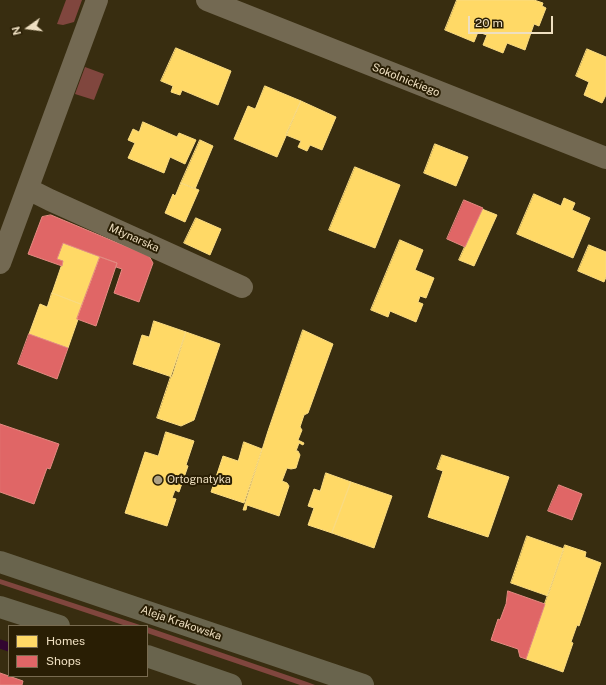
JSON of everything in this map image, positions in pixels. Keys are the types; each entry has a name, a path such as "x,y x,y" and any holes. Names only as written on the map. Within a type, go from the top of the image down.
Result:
{"main road":[{"name":"Aleja Krakowska","path":"0,562 363,685"},
{"path":"0,607 56,625"},
{"path":"148,656 207,681 231,685"}],"street":[{"path":"0,263 97,0"},
{"name":"Sokolnickiego","path":"207,0 606,158"},
{"name":"Młynarska","path":"28,189 242,287"}],"shaded area":[{"path":"66,0 82,0 74,22 63,25 57,24"},
{"path":"85,67 104,74 94,100 75,94"},
{"path":"0,579 140,625 123,625 0,584"},
{"path":"148,627 315,685 300,685 148,633"}],"building: Homes":[{"path":"457,0 534,0 543,3 542,6 546,8 539,26 534,24 525,50 507,43 503,53 483,45 487,35 478,32 474,42 445,30"},
{"path":"176,48 231,71 218,105 182,90 180,95 171,92 173,86 161,81"},
{"path":"587,49 606,57 606,95 602,103 584,95 589,82 576,76"},
{"path":"265,86 301,101 277,157 234,139 248,106 255,109"},
{"path":"301,101 336,117 322,150 310,145 307,151 298,147 301,141 286,135"},
{"path":"143,122 177,137 179,133 196,140 185,164 170,157 164,173 128,158 135,143 128,140 133,129 139,132"},
{"path":"200,140 213,146 195,189 181,183"},
{"path":"435,144 468,157 456,186 424,173"},
{"path":"355,167 400,185 375,248 329,230"},
{"path":"181,183 199,190 185,222 165,213 173,194 175,196"},
{"path":"534,194 561,206 564,198 575,203 572,210 590,218 573,258 517,234"},
{"path":"482,209 497,215 474,266 459,260"},
{"path":"196,218 221,229 210,255 184,243"},
{"path":"400,240 423,250 415,270 434,278 426,298 420,296 418,302 423,304 416,322 390,311 388,317 371,310"},
{"path":"63,243 100,257 83,305 52,293 63,261 57,259"},
{"path":"589,245 606,252 606,277 604,282 578,271"},
{"path":"52,293 83,305 68,348 29,334 40,304 47,307"},
{"path":"154,321 186,332 172,377 133,364 142,335 149,337"},
{"path":"303,330 333,344 308,413 304,415 300,427 302,430 298,440 304,443 303,445 299,443 296,451 298,451 300,455 296,468 287,468 282,481 287,483 289,486 279,516 247,505 246,510 243,510 268,431"},
{"path":"186,332 220,344 194,420 181,426 157,418"},
{"path":"166,432 194,441 186,465 188,466 179,492 175,490 172,498 176,499 167,526 125,513 145,452 158,456"},
{"path":"244,442 262,449 244,503 211,492 223,456 238,461"},
{"path":"442,455 509,477 488,537 428,517 443,471 437,469"},
{"path":"326,473 351,482 332,533 308,525 314,508 308,506 314,489 320,491"},
{"path":"351,482 392,496 374,548 332,533"},
{"path":"527,536 564,549 548,596 511,583"},
{"path":"565,545 586,552 585,557 601,563 579,626 577,625 571,642 573,643 563,672 526,659"}],"building: Shops":[{"path":"464,200 483,208 465,247 447,239"},
{"path":"51,215 149,256 153,263 139,302 114,293 122,269 116,267 117,263 63,243 57,259 63,261 62,266 28,254 42,217"},
{"path":"100,257 117,263 96,326 77,319"},
{"path":"29,334 68,348 57,379 18,364"},
{"path":"0,424 59,444 50,469 47,468 34,504 0,492"},
{"path":"559,485 582,494 572,520 548,511"},
{"path":"508,591 545,604 526,659 520,657 518,649 491,640 498,619 500,620 506,604"},
{"path":"0,673 23,681 22,685 0,685"}],"waterway":[{"path":"0,644 8,647"}],"place":[{"name":"Ortognatyka","path":"158,480"}]}
